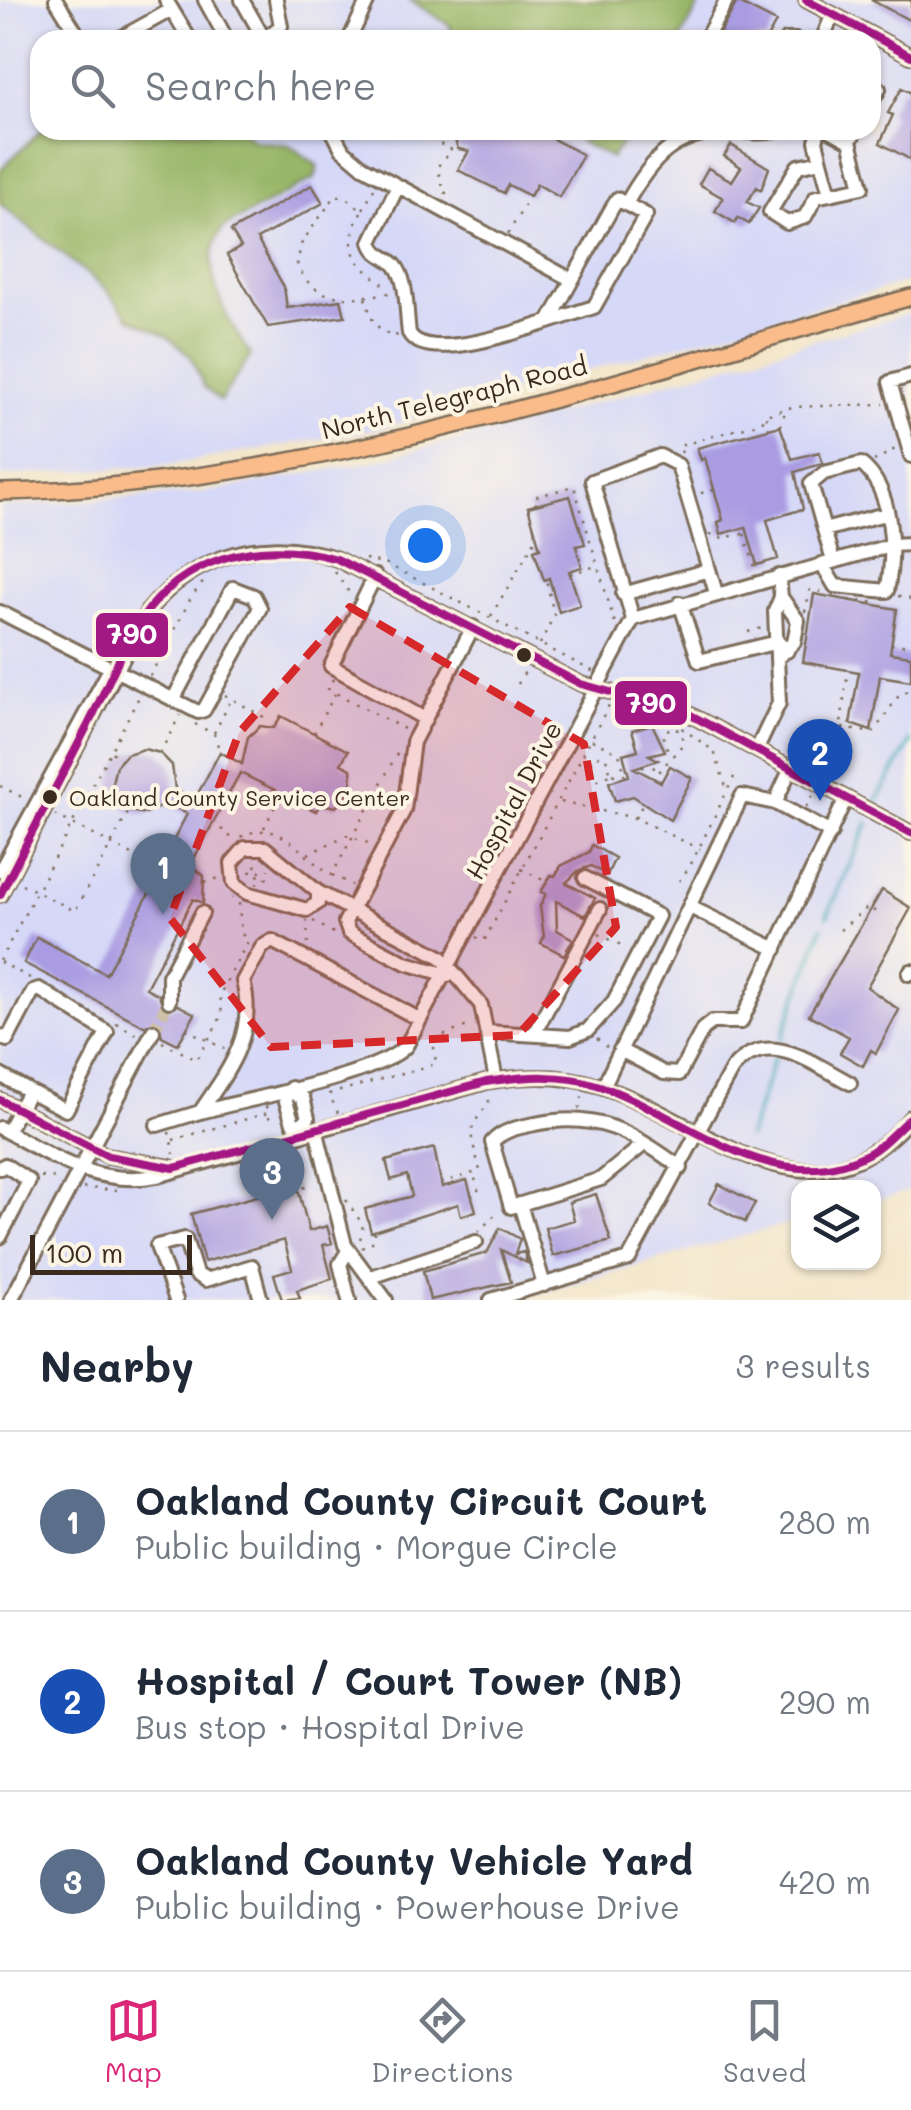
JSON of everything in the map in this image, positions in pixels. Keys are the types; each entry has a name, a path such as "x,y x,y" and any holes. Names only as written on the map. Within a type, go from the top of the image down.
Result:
{"main road":[{"name":"North Telegraph Road","path":"0,492 170,481 344,453 491,416 911,297"}],"street":[{"path":"56,0 75,30"},
{"path":"205,0 222,30"},
{"path":"242,0 258,30"},
{"path":"355,30 370,0"},
{"path":"710,30 727,0"},
{"path":"806,0 863,30"},
{"path":"274,2 281,26 276,30"},
{"path":"132,30 169,5 184,30"},
{"path":"826,30 833,14"},
{"path":"881,40 911,56"},
{"path":"339,140 348,154 380,177 572,280"},
{"path":"626,204 663,154 669,155 689,140"},
{"path":"816,140 830,194"},
{"path":"821,161 798,166 770,212 787,223 805,218 816,197 862,187 854,140"},
{"path":"398,186 370,242 375,252 394,264 403,291 409,333 429,348 452,348 550,320 594,307 646,214 617,199 550,320"},
{"path":"909,450 890,382 911,376"},
{"path":"716,593 678,465 660,456 592,481 633,619 892,544 911,544"},
{"path":"861,464 866,468 876,476 892,544 887,591 835,586 811,484 824,473 861,464"},
{"path":"824,530 885,514"},
{"path":"0,894 5,875 142,620 166,591 198,568 259,548 301,549 376,576 598,688 674,707 825,782 846,798 911,833"},
{"path":"623,594 709,570"},
{"path":"376,576 331,666 424,719"},
{"path":"757,750 779,703 781,650 775,611 781,598 779,576"},
{"path":"0,612 114,669 142,691 170,704 198,712 215,690 260,608 254,596 232,588 170,704"},
{"path":"680,603 698,662 781,650 794,642 798,622 781,598"},
{"name":"Hospital Drive","path":"157,1125 291,1090 397,1056 449,972 633,619"},
{"path":"449,972 382,951 349,933 348,916 406,805 411,750 424,719 474,628"},
{"path":"776,803 792,768"},
{"path":"603,1087 742,796 776,803 831,832"},
{"path":"620,1050 664,1074 678,1074 703,1029 712,1022 741,1022 846,798"},
{"path":"318,892 318,904 309,910 247,893 234,883 232,863 245,848 262,846 348,916 441,957 449,972 478,1000 487,1032 492,1084"},
{"path":"487,1032 570,1037 600,1022 658,916 585,878"},
{"path":"690,907 776,949"},
{"path":"535,1032 600,909"},
{"path":"169,1001 169,976 202,913"},
{"path":"200,1112 235,1054 250,1009 243,981 262,947 272,942 419,1019"},
{"path":"0,1075 66,1110 106,1028 38,989 33,991 2,1043"},
{"path":"11,1300 152,1034"},
{"path":"491,1300 630,1258 682,1168 732,1069 753,1050 767,1047 785,1051 850,1084"},
{"path":"29,1091 4,1130 80,1171 102,1178 134,1180 306,1129 492,1084 549,1076 603,1087 759,1163 810,1169 866,1153 911,1118"},
{"path":"291,1090 303,1098 308,1118 306,1129 354,1250 386,1300"},
{"path":"0,1100 92,1148 127,1161 174,1168"},
{"path":"544,1285 492,1142 500,1134 577,1117 602,1122 682,1168"},
{"path":"516,1205 601,1179 643,1146"},
{"path":"0,1168 4,1165 29,1181 0,1237"},
{"path":"176,1300 157,1246 185,1239 196,1274 206,1280 252,1266 262,1300"},
{"path":"370,1278 474,1243"},
{"path":"348,1300 340,1264 354,1250"}],"path":[{"path":"432,140 458,149"},
{"path":"442,201 448,190 441,183 438,166 452,150"},
{"path":"380,177 350,246 365,272 382,282 384,294"},
{"path":"362,211 336,195 302,242 297,263 312,288 325,295 364,297 403,291"},
{"path":"499,232 508,234 516,226 530,196"},
{"path":"364,297 368,312 384,333 409,333"},
{"path":"684,462 680,446 762,422 766,414 787,408 874,407 896,402"},
{"path":"780,426 787,408"},
{"path":"766,414 769,429"},
{"path":"866,468 886,451 909,450"},
{"path":"536,505 534,497 574,486 617,631"},
{"path":"694,495 714,490"},
{"path":"790,513 810,509 811,514"},
{"path":"710,548 706,533 723,538 745,533 757,573"},
{"path":"490,618 537,537"},
{"path":"356,556 387,564 596,673 603,659"},
{"path":"328,566 354,600"},
{"path":"570,574 597,566"},
{"path":"35,980 0,961 192,596 217,572"},
{"path":"539,644 554,615 546,580"},
{"path":"811,617 804,615 810,590 831,593"},
{"path":"836,598 878,606 881,601 891,602 892,594 911,598"},
{"path":"800,607 806,609"},
{"path":"891,644 911,646"},
{"path":"518,684 532,658"},
{"path":"800,817 825,782 824,776 838,747 848,670"},
{"path":"328,674 333,679 328,689 408,732"},
{"path":"215,690 264,716 266,724"},
{"path":"840,728 873,733 900,694 911,690"},
{"path":"142,691 153,702"},
{"path":"314,733 336,693"},
{"path":"214,734 232,699"},
{"path":"471,939 484,941 611,701 656,717"},
{"path":"170,704 181,716 214,734 220,752"},
{"path":"638,713 642,727"},
{"path":"160,753 181,716"},
{"path":"666,719 698,736 714,750 727,790"},
{"path":"661,782 661,769 669,755 680,752 683,744 681,731 671,727 663,734 669,755"},
{"path":"590,739 620,754 626,775 598,780 591,770 591,759 598,754 606,758 610,775"},
{"path":"332,875 399,749"},
{"path":"110,751 121,761"},
{"path":"642,767 651,764 661,769"},
{"path":"679,881 700,849 735,775"},
{"path":"0,786 138,858"},
{"path":"263,830 279,798"},
{"path":"558,802 635,818 700,849"},
{"path":"635,818 644,802"},
{"path":"5,875 75,910 129,810"},
{"path":"213,822 234,840"},
{"path":"226,852 234,840 263,830 286,837 332,875 362,890"},
{"path":"306,854 354,835 383,850"},
{"path":"260,857 280,871"},
{"path":"242,866 246,860"},
{"path":"268,863 268,876"},
{"path":"220,868 221,884"},
{"path":"521,869 546,882"},
{"path":"260,873 268,876"},
{"path":"256,885 268,876"},
{"path":"205,882 221,878"},
{"path":"243,878 269,890"},
{"path":"105,1018 152,1034 198,1060 222,1014 220,994 248,941 241,933 239,904 225,889"},
{"path":"840,930 868,907 876,912"},
{"path":"308,918 308,961"},
{"path":"589,928 626,949 636,945 643,949"},
{"path":"186,1029 235,1054"},
{"path":"441,1182 480,1171 471,1135 472,1120 489,1103 492,1084"},
{"path":"577,1117 586,1089"},
{"path":"263,1095 271,1124"},
{"path":"171,1140 268,1113"},
{"path":"472,1196 479,1193 473,1173"},
{"path":"474,1243 471,1239 497,1210 516,1205"},
{"path":"354,1250 374,1240 374,1231"}],"highlighted area":[{"path":"350,607 584,744 616,927 518,1035 271,1047 170,918 239,733"}],"shaded area":[{"path":"0,0 911,0 911,281 381,428 169,465 0,476"},
{"path":"911,313 911,1190 881,1199 881,1180 791,1180 791,1223 512,1300 0,1300 0,507 206,492 365,463 532,421"}],"green space":[{"path":"410,0 702,0 686,30 450,30 451,26"},
{"path":"31,140 253,140 289,145 318,166 315,178 224,227 216,242 212,258 218,292 224,310 251,355 220,401 204,387 191,357 168,336 130,318 105,288 0,204 0,170"},
{"path":"580,140 623,140 611,158"}],"building":[{"path":"871,0 911,0 911,21"},
{"path":"737,2 776,22 772,30 722,30"},
{"path":"902,88 911,93 911,160 880,143 893,115 888,113"},
{"path":"455,140 555,140 583,155 559,197 537,184 530,196 508,185 504,193 458,170 469,151 458,149"},
{"path":"731,145 769,168 761,190 757,187 747,202 759,208 749,224 738,218 735,223 715,211 723,198 699,184 708,168 732,181 741,167 724,156"},
{"path":"312,185 323,203 257,239 284,287 287,308 341,300 345,316 268,327 227,255 241,247 231,231"},
{"path":"780,426 792,459 819,452 823,463 795,472 803,509 767,520 778,559 757,565 746,527 721,534 718,522 723,520 705,458 701,460 697,448"},
{"path":"570,496 585,544 576,546 582,567 569,571 580,605 559,612 549,578 544,580 534,550 540,548 528,507"},
{"path":"814,594 897,609 890,653 911,656 911,681 880,676 871,731 850,724 859,672 803,662"},
{"name":"Oakland County Service Center","path":"281,716 348,751 341,764 351,769 352,788 336,807 320,804 316,811 272,795 275,790 240,773 191,864 204,876 203,903 193,899 146,988 159,995 165,1010 178,1005 195,1014 178,1044 162,1036 158,1023 144,1026 24,963 37,937 106,974 159,875 141,865 146,856 161,864 187,814 167,803 146,814 129,811 118,799 112,783 116,766 127,754 144,749 160,753 172,765 175,789 195,799 220,752 242,764 248,737 260,726 274,728"},
{"path":"652,724 665,751 649,755 658,760 634,768 661,782 670,766 692,778 670,820 633,796 615,801 609,782 629,776 623,754 638,750 632,730"},
{"path":"592,845 615,858 607,875 591,866 579,870 566,883 595,898 585,916 556,901 557,930 573,939 564,955 541,943 544,937 540,906 546,894 541,892 551,875 589,852"},
{"path":"882,890 911,908 867,987 899,1010 876,1053 871,1050 863,1066 840,1053 849,1037 809,1015"},
{"path":"434,1148 442,1187 467,1180 476,1211 461,1216 458,1204 371,1232 365,1209 412,1196 407,1175 391,1180 386,1161"},
{"path":"719,1184 755,1203 745,1222 709,1203"},
{"path":"297,1185 309,1231 327,1226 332,1243 323,1245 332,1279 297,1290 300,1298 282,1300 274,1274 292,1269 284,1240 204,1262 191,1214"},
{"path":"596,1194 611,1241 553,1256 545,1228 574,1220 569,1202"},
{"path":"500,1228 520,1239 515,1254 524,1252 527,1263 501,1250 511,1282 430,1300 423,1271 487,1253"}],"waterway":[{"path":"877,800 911,741"},
{"path":"827,916 868,823"},
{"path":"782,1038 822,928"},
{"path":"748,1137 774,1058"}],"tunnel":[{"path":"153,1031 169,1001"}],"transit line":[{"name":"790","path":"806,0 862,30"},
{"name":"790","path":"881,40 911,56"},
{"name":"790","path":"0,895 124,650 149,609 188,574 235,555 260,551 311,553 337,559 581,684 687,713 911,833"},
{"name":"790","path":"0,1100 108,1156 174,1168 486,1082 529,1077 558,1077 600,1086 732,1150 801,1168 836,1166 871,1152 911,1117"}],"place":[{"name":"Oakland County Service Center","path":"50,797"},
{"name":"Hospital / Court Tower (NB)","path":"820,801"},
{"name":"Oakland County Circuit Court","path":"163,915"},
{"name":"Oakland County Vehicle Yard","path":"272,1220"}]}
